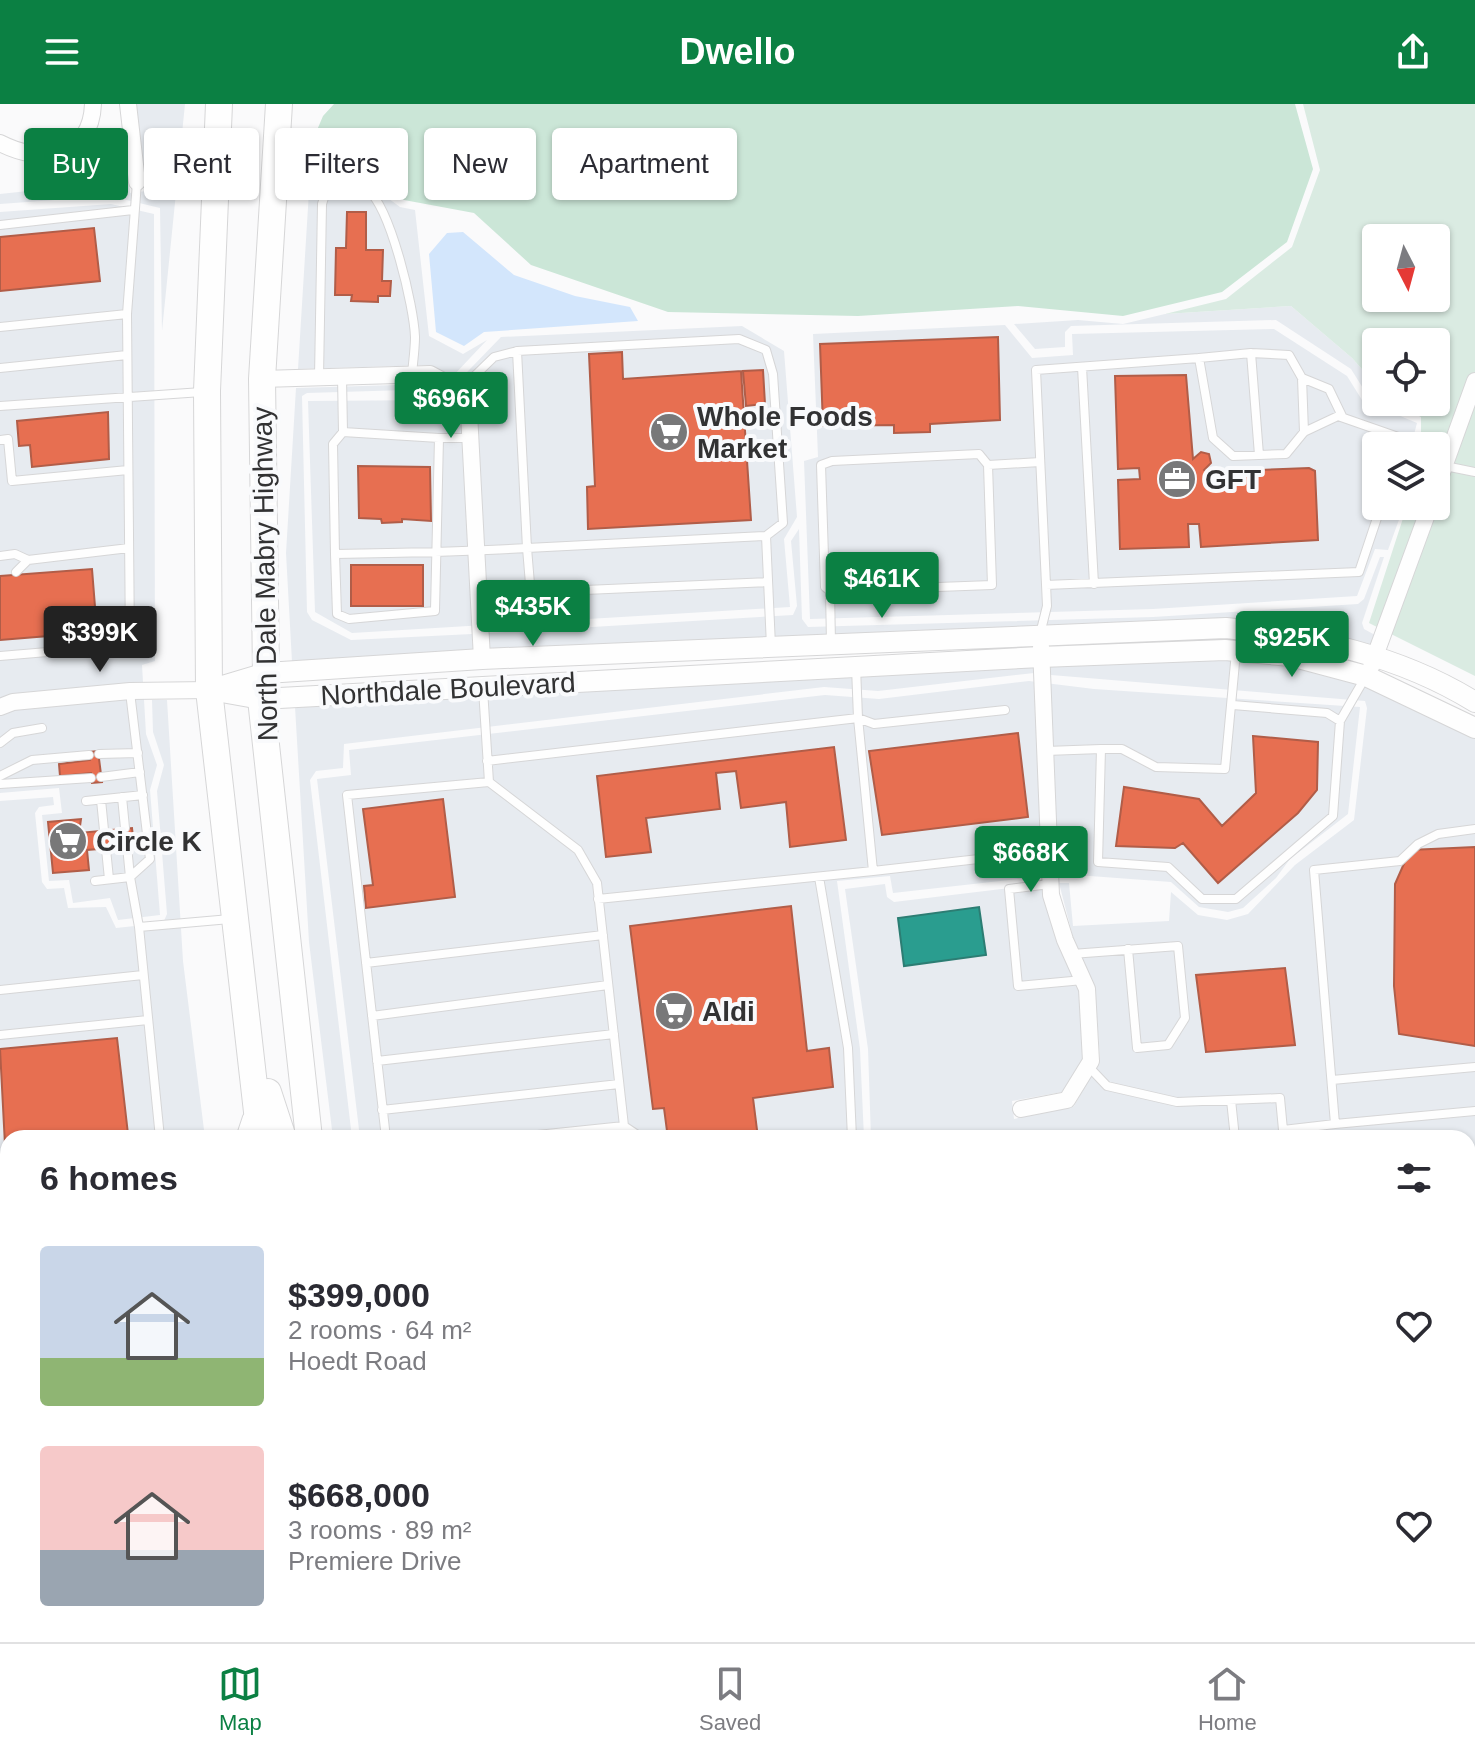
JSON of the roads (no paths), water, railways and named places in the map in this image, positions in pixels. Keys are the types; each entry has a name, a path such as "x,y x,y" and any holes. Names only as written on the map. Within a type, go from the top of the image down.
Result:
{"main road":[{"name":"North Dale Mabry Highway","path":"219,104 207,391 209,690 259,1130"},
{"name":"North Dale Mabry Highway","path":"279,104 262,379 266,673 261,699 308,1130"},
{"path":"241,979 279,1130"}],"street":[{"path":"0,143 33,156 49,156 65,150 88,130 93,104"},
{"path":"128,104 137,182"},
{"path":"262,379 430,374 460,390 469,413 482,659 449,675 369,694"},
{"path":"1450,440 1475,381"},
{"path":"1366,676 1377,656 1425,520"},
{"name":"Northdale Boulevard","path":"209,690 266,673 482,659 1226,628 1295,635 1377,656 1475,702"},
{"path":"1021,1109 1067,1100 1091,1061 1083,980 1071,954 1051,884 1040,635"},
{"path":"771,646 772,672"},
{"name":"Northdale Boulevard","path":"209,690 261,699 1041,657 1236,651 1291,656 1366,676 1453,714 1475,728"},
{"path":"483,688 487,681 500,675 561,667 615,653"},
{"path":"0,707 13,702 130,691 209,690"}],"lane":[{"path":"0,656 130,645 127,314 137,182"},
{"path":"319,378 322,204 327,188 350,183 368,190 383,212 410,296 415,337 412,375"},
{"path":"0,225 133,210"},
{"path":"0,327 127,314"},
{"path":"335,554 476,551 766,536 783,523 773,374 766,350 739,339 517,351 494,357 460,390"},
{"path":"517,351 530,584 539,592 768,582"},
{"path":"1251,353 1259,455"},
{"path":"1040,635 1047,606 1036,370 1251,353 1289,355 1302,378 1304,432"},
{"path":"0,368 127,355"},
{"path":"1199,358 1213,438 1233,456 1286,454 1304,432 1327,419 1342,416 1378,432"},
{"path":"1082,367 1094,584"},
{"path":"342,377 343,432 333,444 337,614 349,619 435,611 439,438"},
{"path":"1302,378 1329,389 1342,416"},
{"path":"0,406 207,391"},
{"path":"343,432 470,438"},
{"path":"0,440 8,439 12,481 128,470"},
{"path":"979,454 988,465 992,585 830,591 825,587 821,465 832,461 979,454"},
{"path":"1450,460 1475,472"},
{"path":"988,465 1040,462"},
{"path":"1046,585 1359,572 1376,520"},
{"path":"766,536 771,646"},
{"path":"15,567 28,560 129,548"},
{"path":"0,556 15,554 28,560"},
{"path":"830,591 831,644"},
{"path":"1045,751 1122,749 1156,767 1220,771 1227,764 1236,651"},
{"path":"856,667 873,871"},
{"path":"1101,749 1098,862 1168,867 1202,899 1236,899 1333,816 1340,721 1366,676"},
{"path":"483,688 489,782"},
{"path":"95,881 130,877 150,859 130,691"},
{"path":"1233,705 1327,713 1340,721"},
{"path":"487,761 858,718 874,724 1005,710"},
{"path":"0,743 13,733 42,728"},
{"path":"0,776 32,760 138,753"},
{"path":"0,784 140,772"},
{"path":"385,1130 347,795 489,782 578,850 597,883 624,1126"},
{"path":"86,801 143,795"},
{"path":"122,797 125,828"},
{"path":"101,800 104,830"},
{"path":"1335,1124 1314,870 1400,861 1418,844 1438,834 1475,829"},
{"path":"127,846 139,927 159,1130"},
{"path":"106,849 109,879"},
{"path":"598,899 1049,851"},
{"path":"819,877 848,1048 852,1130"},
{"path":"1051,884 1009,889 1018,986 1083,980"},
{"path":"139,927 235,919"},
{"path":"366,963 603,935"},
{"path":"1071,954 1128,949 1178,946 1185,1018 1168,1045 1137,1048 1128,949"},
{"path":"0,990 143,975"},
{"path":"372,1016 608,985"},
{"path":"0,1035 148,1020"},
{"path":"377,1061 614,1034"},
{"path":"1088,1066 1107,1086 1177,1102 1280,1098 1283,1130 1475,1111"},
{"path":"1332,1080 1475,1067"},
{"path":"382,1110 619,1084"},
{"path":"242,1130 254,1093"},
{"path":"1231,1100 1234,1130"},
{"path":"588,1130 624,1126 630,1130"}],"water":[{"path":"463,232 514,275 575,296 630,307 638,321 484,332 464,346 436,332 429,254 447,233"}],"place":[{"name":"Whole Foods Market","path":"669,432"},
{"name":"GFT","path":"1177,479"},
{"name":"Circle K","path":"68,841"},
{"name":"Aldi","path":"674,1011"}]}
